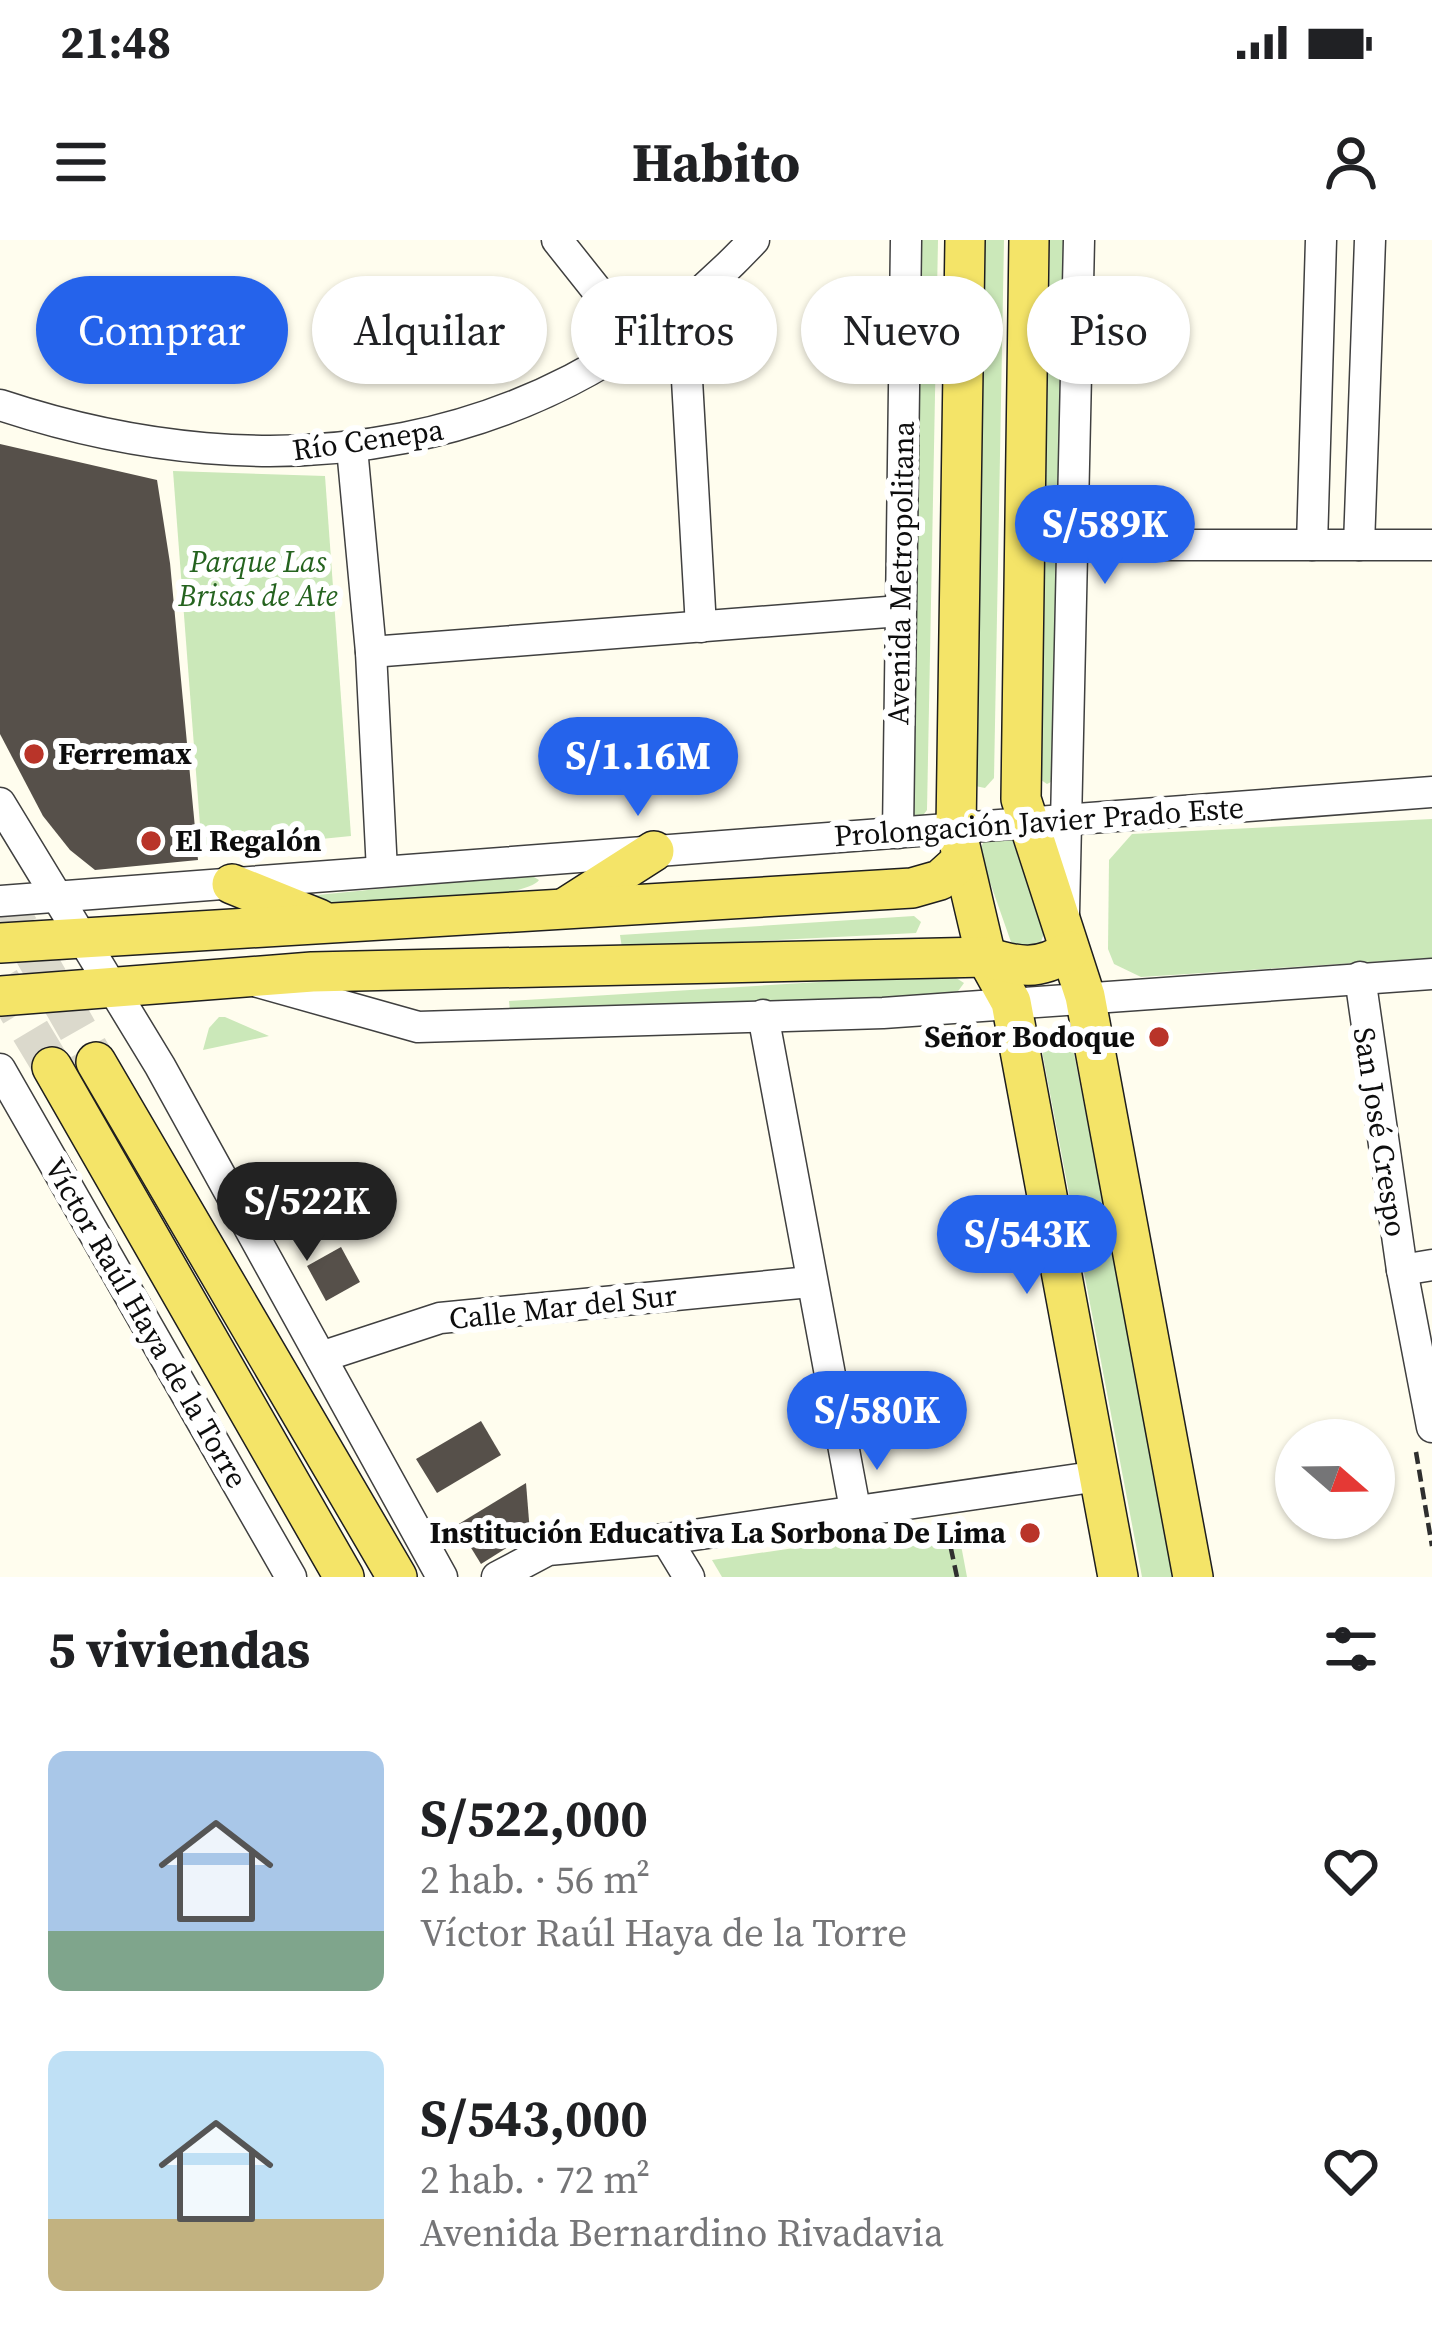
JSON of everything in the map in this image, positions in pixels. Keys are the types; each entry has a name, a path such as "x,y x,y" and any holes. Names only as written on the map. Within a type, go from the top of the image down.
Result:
{"main road":[{"name":"Avenida Metropolitana","path":"965,240 958,845 986,957 1011,1002 1118,1577"},
{"path":"1029,240 1019,776 1028,822 1084,996 1193,1577"},
{"name":"Prolongación Javier Prado Este","path":"0,944 912,888 940,880 958,845"},
{"path":"563,909 654,851"},
{"path":"232,884 330,923"},
{"path":"0,996 238,977 512,964 649,968 986,957 1029,968 1051,963 1066,941"},
{"path":"96,1062 397,1577"},
{"path":"52,1067 344,1577"}],"street":[{"path":"556,240 585,276"},
{"name":"Río Cenepa","path":"717,276 754,240"},
{"name":"Avenida Metropolitana","path":"898,833 907,240"},
{"path":"1066,941 1079,240"},
{"path":"1312,545 1321,240"},
{"path":"1359,545 1370,240"},
{"name":"Río Cenepa","path":"0,405 128,440 202,450 352,448 402,440 501,413 571,382"},
{"path":"687,384 701,627"},
{"path":"352,448 371,652 382,871"},
{"path":"1073,545 1432,545"},
{"path":"371,652 900,611"},
{"name":"Prolongación Javier Prado Este","path":"0,902 898,833 958,845 1028,822 1432,792"},
{"path":"0,803 160,1066 442,1577"},
{"path":"238,977 418,1027 764,1016 1432,974"},
{"name":"San José Crespo","path":"1360,977 1417,1267 1432,1427"},
{"path":"764,1016 855,1509"},
{"name":"Víctor Raúl Haya de la Torre","path":"0,1069 291,1577"},
{"name":"Calle Mar del Sur","path":"321,1358 440,1318 810,1282"},
{"path":"497,1577 548,1550 666,1539 1099,1476"},
{"path":"666,1539 689,1577"}],"path":[{"path":"941,1497 957,1577"}],"green space":[{"path":"920,240 938,240 937,276 919,276"},
{"path":"980,240 1004,240 1003,294 1003,276 980,276"},
{"path":"1050,240 1064,240 1063,276 1049,276"},
{"path":"918,384 935,384 927,810 921,818 912,815"},
{"path":"979,384 1001,384 994,778 985,788 975,786"},
{"path":"1048,384 1062,384 1055,780 1047,784 1041,780"},
{"name":"Parque Las Brisas de Ate","path":"173,471 325,476 351,836 202,851"},
{"path":"1432,819 1432,958 1141,977 1114,964 1108,949 1109,860 1132,834"},
{"path":"1012,839 1044,933 1041,942 1021,947 1011,942 979,851 984,841"},
{"path":"529,874 539,880 528,887 443,902 333,909 297,897"},
{"path":"914,916 921,922 916,933 622,948 620,935"},
{"path":"950,974 964,983 956,994 511,1022 509,1001"},
{"path":"219,1017 269,1036 203,1050 209,1028"},
{"path":"1061,1030 1071,1038 1176,1577 1142,1577 1041,1046 1048,1032"},
{"path":"957,1524 967,1577 722,1577 712,1560"}],"building":[{"path":"0,444 157,480 170,563 198,860 95,870 70,850 43,816 0,734"},
{"path":"341,1247 360,1282 326,1301 307,1266"},
{"path":"481,1421 501,1455 437,1493 416,1459"},
{"path":"526,1483 530,1533 481,1564 457,1525"}],"tunnel":[{"path":"0,894 96,1062"},
{"path":"0,980 52,1067"}],"place":[{"name":"Ferremax","path":"34,754"},
{"name":"El Regalón","path":"151,841"},
{"name":"Señor Bodoque","path":"1159,1037"},
{"name":"Institución Educativa La Sorbona De Lima","path":"1030,1533"}]}
